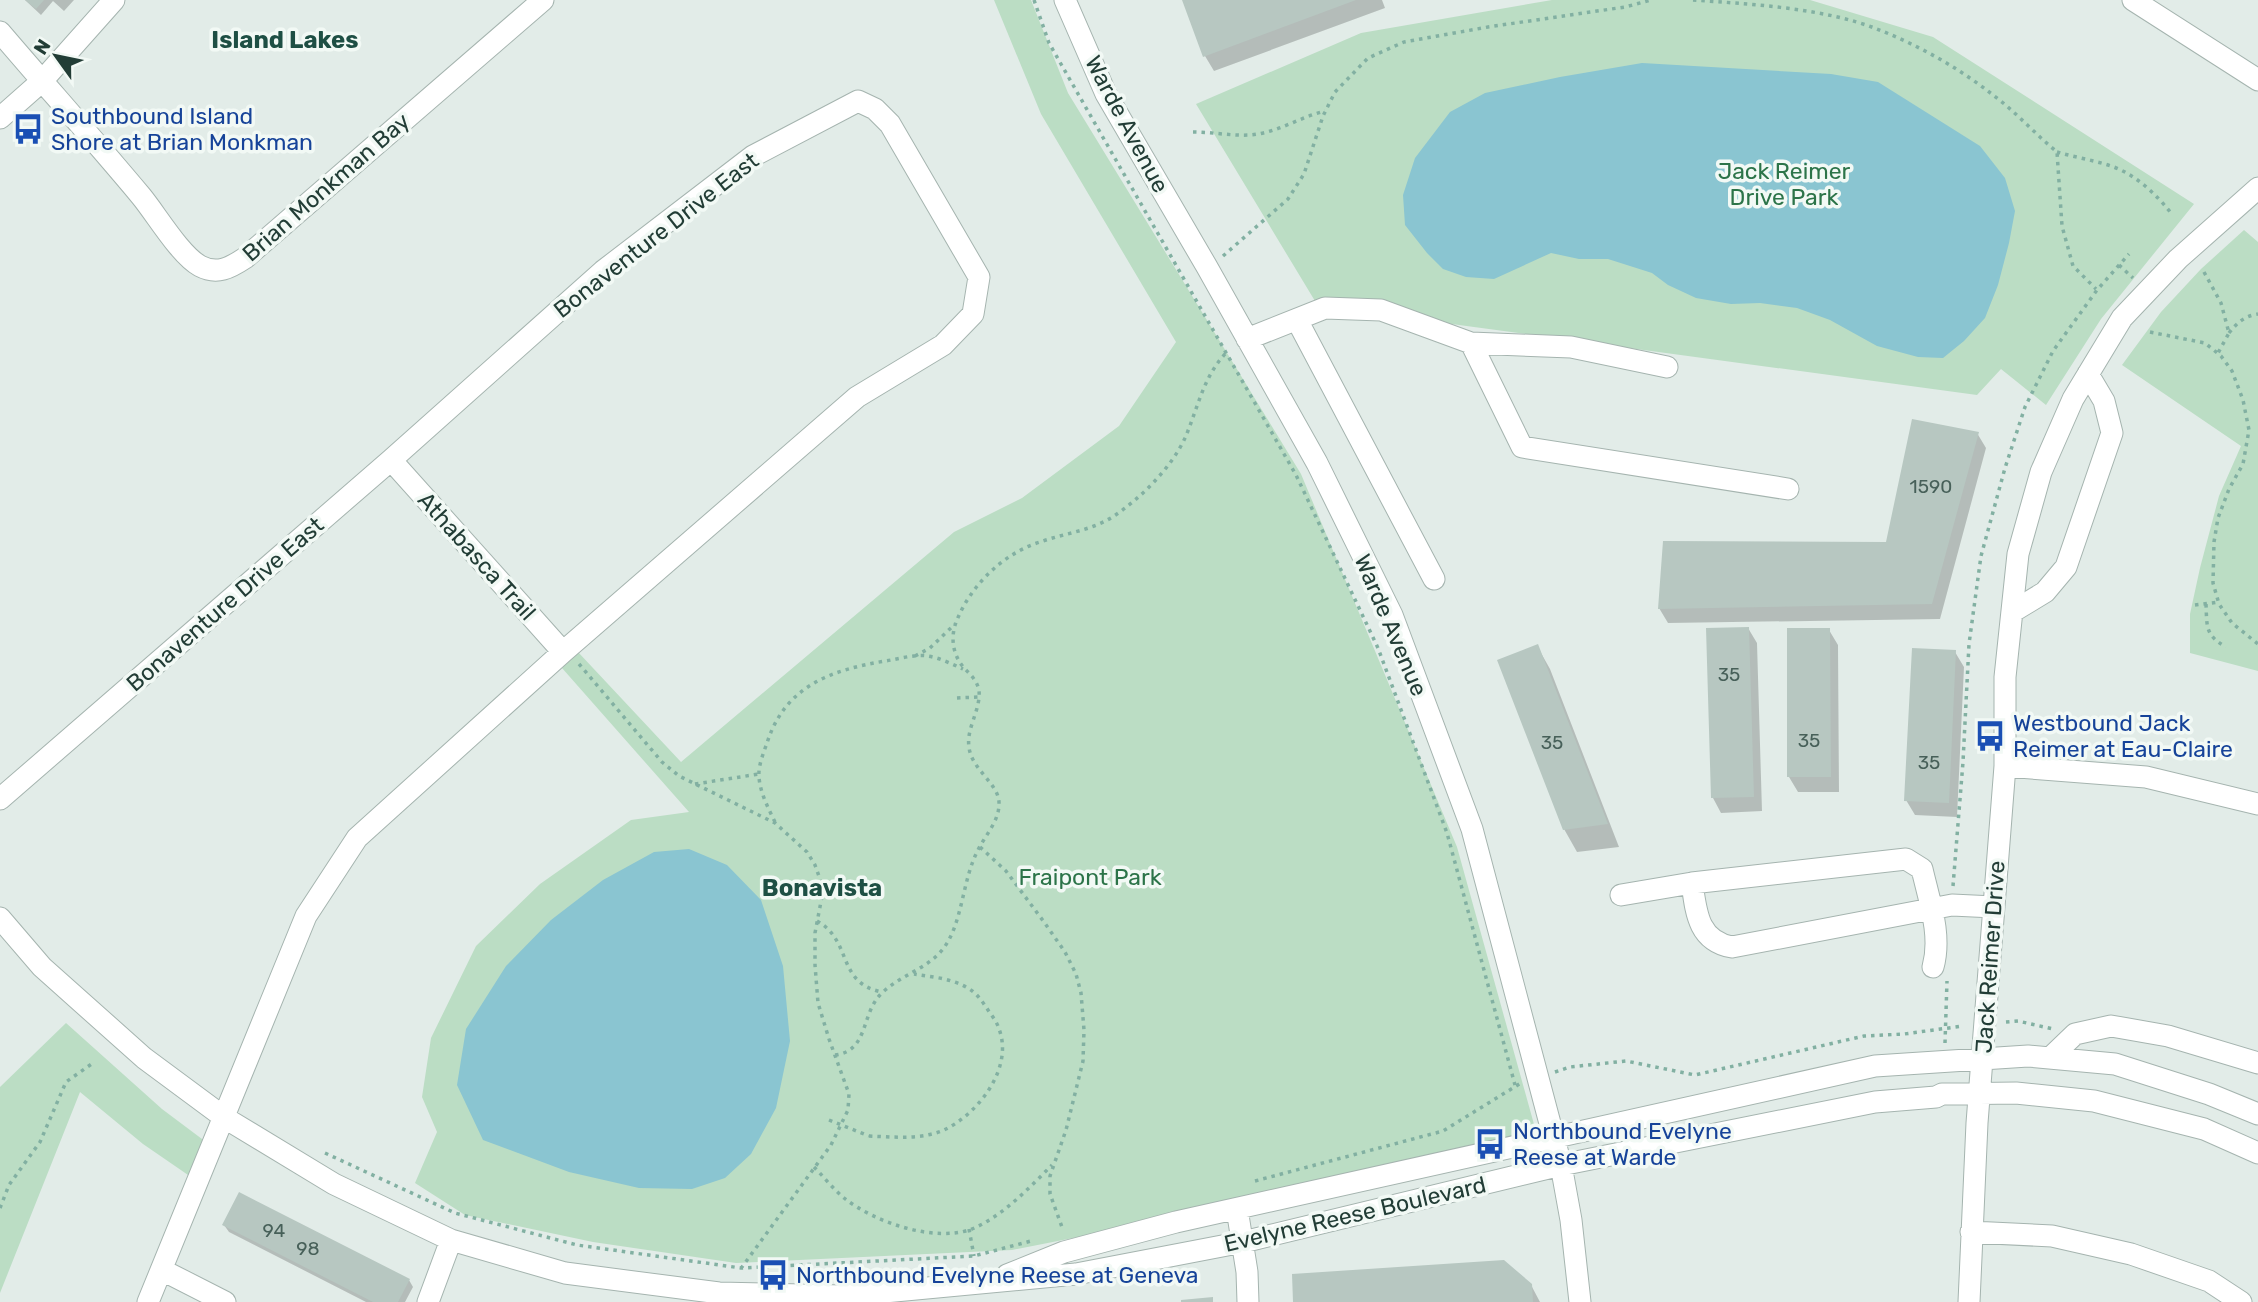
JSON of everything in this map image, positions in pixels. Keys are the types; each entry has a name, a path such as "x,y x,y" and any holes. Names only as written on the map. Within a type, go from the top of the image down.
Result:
{"street":[{"path":"0,118 42,81 114,0"},
{"name":"Warde Avenue","path":"1065,0 1105,94 1207,267 1317,463 1392,615 1472,829 1561,1165 1571,1220 1580,1302"},
{"path":"2133,0 2258,80"},
{"name":"Brian Monkman Bay","path":"0,32 143,198 190,258 208,269 228,269 245,258 535,3"},
{"name":"Bonaventure Drive East","path":"0,799 391,460 603,271 753,156 858,101 875,108 890,124 979,277 973,314 943,345 857,397 565,650 357,838 306,916 148,1302"},
{"name":"Jack Reimer Drive","path":"1969,1302 1979,1093 2005,766 2005,677 2018,554 2041,472 2073,399 2122,318 2178,259 2255,194"},
{"path":"1247,339 1325,308 1381,310 1471,343 1571,347 1667,367"},
{"path":"1297,320 1434,579"},
{"path":"1471,343 1521,447 1788,489"},
{"path":"2012,612 2045,593 2066,567 2112,433 2104,401 2088,374"},
{"name":"Athabasca Trail","path":"391,460 565,650"},
{"path":"2005,766 2146,777 2258,804"},
{"path":"1622,895 1692,883 1906,859 1922,869 1937,939 1933,967"},
{"path":"1692,883 1695,906 1705,934 1718,945 1732,947 1952,905 1994,907"},
{"name":"Evelyne Reese Boulevard","path":"0,918 42,967 134,1049 225,1118 334,1184 451,1240 565,1273 718,1298 983,1293 1243,1242 1561,1165 1875,1102 1937,1097 1942,1094 2016,1093 2094,1101 2204,1129 2258,1153"},
{"path":"2050,1058 2075,1034 2111,1026 2168,1035 2258,1063"},
{"name":"Evelyne Reese Boulevard","path":"983,1293 1064,1252 1176,1222 1875,1066 2028,1056 2115,1064 2209,1094 2258,1114"},
{"path":"1237,1209 1248,1302"},
{"path":"1972,1232 2052,1236 2131,1254 2209,1281 2241,1302"},
{"path":"428,1302 451,1240"},
{"path":"162,1270 225,1302"}],"path":[{"path":"1034,0 1049,43 1296,475 1378,648 1447,833 1515,1085"},
{"path":"1207,267 1289,199 1304,174 1325,111 1335,92 1368,58 1404,42 1625,7 1651,0"},
{"path":"1693,0 1780,8 1876,28 1955,68 2012,110 2057,152 2112,166 2137,181 2158,197 2171,213"},
{"path":"1194,131 1251,135 1281,128 1307,115 1325,111"},
{"path":"2057,152 2062,226 2073,266 2096,290"},
{"path":"2204,272 2221,303 2229,333"},
{"path":"2218,354 2238,322 2258,314"},
{"path":"2150,332 2205,343 2232,371 2243,400 2249,430 2243,464 2229,489 2216,530 2213,583 2219,601 2232,623 2258,644"},
{"path":"835,1055 855,1048 882,992 932,961 944,947 952,932 968,870 998,813 999,799 971,758 968,747 979,688 955,654 952,635 956,622 969,599 998,564 1039,542 1100,524 1149,487 1184,439 1210,374 1226,353"},
{"path":"2195,605 2219,601"},
{"path":"2206,604 2207,626 2212,639 2226,647"},
{"path":"913,657 930,648 956,622"},
{"path":"565,650 662,762 679,776 775,823 807,852 815,865 823,891 815,933 818,1003 849,1094 848,1111 831,1144 741,1268"},
{"path":"775,823 759,774 773,727 796,695 834,673 857,666 913,657 928,656 965,670"},
{"path":"957,698 979,697"},
{"path":"694,784 759,774"},
{"path":"979,846 1006,872 1065,952 1076,974 1081,993 1083,1061 1066,1130 1050,1176 1050,1194 1064,1232"},
{"path":"817,922 834,933 854,978 871,990 882,992"},
{"path":"829,1120 869,1136 924,1135 943,1130 964,1118 988,1092 1001,1057 1002,1039 999,1027 978,996 968,987 951,980 912,974"},
{"path":"1253,1182 1443,1131 1515,1085 1570,1067 1626,1061 1695,1074 1864,1037 2018,1021 2075,1034"},
{"path":"0,1208 9,1185 40,1142 66,1082 93,1063"},
{"path":"321,1151 455,1213 577,1245 741,1268 974,1256 1038,1239"},
{"path":"814,1167 843,1197 862,1210 930,1234 969,1229 996,1215 1054,1164"},
{"path":"969,1229 974,1256"}],"green space":[{"name":"Fraipont Park","path":"994,0 1031,0 1068,93 1301,474 1457,847 1540,1146 1012,1250 736,1263 593,1242 465,1215 415,1183 437,1132 422,1097 431,1038 476,946 540,884 631,820 689,812 562,668 578,652 681,762 954,532 1022,498 1119,426 1176,342 1041,114"},
{"name":"Jack Reimer Drive Park","path":"1552,0 1810,0 1933,37 2194,204 2101,319 2046,405 2001,369 1977,395 1318,306 1196,104 1361,33"},
{"path":"2244,230 2258,242 2258,671 2190,653 2190,614 2200,568 2219,496 2241,446 2122,365 2161,312 2201,269"},
{"path":"66,1023 162,1109 206,1142 191,1177 143,1144 80,1092 0,1293 0,1087"}],"water":[{"path":"1642,63 1831,74 1878,82 1980,146 2005,178 2015,211 1998,285 1985,318 1964,341 1943,358 1918,357 1877,346 1830,320 1797,308 1760,303 1731,304 1696,298 1668,285 1652,273 1608,259 1579,259 1551,253 1494,279 1466,277 1443,269 1405,225 1403,195 1415,158 1450,112 1485,93"},
{"path":"689,849 727,865 761,900 783,966 790,1041 776,1108 751,1154 725,1178 692,1189 639,1188 569,1172 483,1140 457,1085 466,1029 506,966 551,920 603,880 654,852"}],"building":[{"path":"25,0 44,0 36,9"},
{"path":"1182,0 1356,0 1203,57"},
{"path":"1912,419 1979,432 1932,604 1658,609 1663,541 1886,542"},
{"path":"1749,627 1754,797 1711,798 1706,628"},
{"path":"1787,628 1830,628 1831,777 1787,777"},
{"path":"1538,644 1608,824 1563,830 1497,660"},
{"path":"1912,648 1956,650 1949,803 1904,801"},
{"path":"239,1192 410,1279 398,1302 373,1302 222,1225"},
{"path":"1504,1260 1532,1284 1533,1302 1293,1302 1292,1274"},
{"path":"1213,1297 1213,1302 1181,1302 1181,1300"}],"place":[{"name":"Southbound Island Shore at Brian Monkman","path":"28,129"},
{"name":"Westbound Jack Reimer at Eau-Claire","path":"1990,736"},
{"name":"Northbound Evelyne Reese at Warde","path":"1490,1144"},
{"name":"Northbound Evelyne Reese at Geneva","path":"773,1275"}],"district":[{"name":"Island Lakes","path":"285,40"},
{"name":"Bonavista","path":"822,888"}]}
